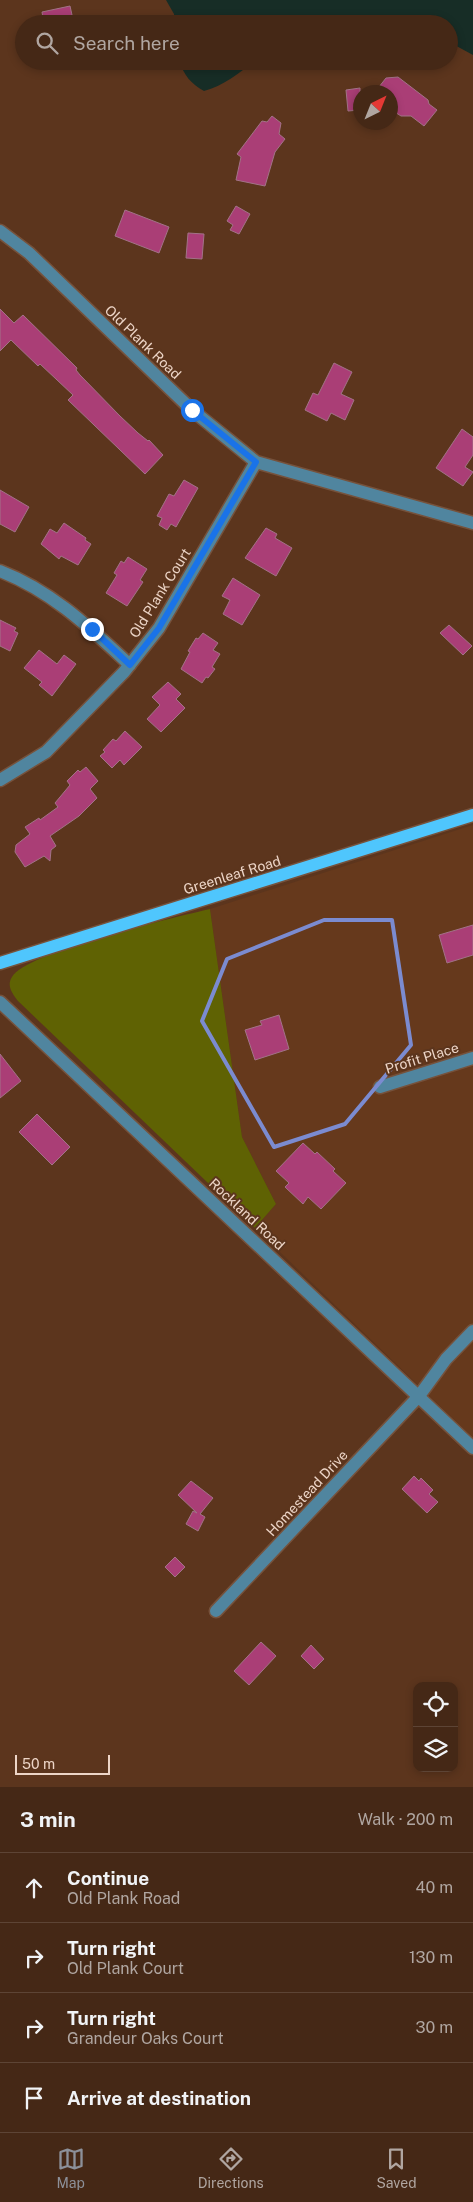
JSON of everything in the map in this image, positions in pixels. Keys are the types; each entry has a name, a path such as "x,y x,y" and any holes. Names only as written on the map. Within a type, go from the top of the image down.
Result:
{"main road":[{"name":"Greenleaf Road","path":"0,963 473,815"}],"street":[{"name":"Old Plank Road","path":"0,231 29,253 192,410 256,462 473,523"},
{"name":"Old Plank Court","path":"0,780 46,752 130,665 159,628 256,462"},
{"path":"0,571 40,590 69,610 130,665"},
{"name":"Rockland Road","path":"0,1002 473,1448"},
{"name":"Profit Place","path":"380,1087 473,1058"},
{"name":"Homestead Drive","path":"216,1611 419,1396 446,1359 473,1331"}],"highlighted area":[{"path":"324,920 392,920 411,1045 345,1124 274,1147 202,1021 227,959"}],"shaded area":[{"path":"473,825 473,1438 255,1228 276,1204 242,1137 210,909"},
{"path":"210,909 242,1137 276,1204 255,1228 18,1001 10,987 10,980 23,967 44,957 104,937"}],"water":[{"path":"166,0 473,0 473,55 458,47 458,15 174,14"},
{"path":"243,70 224,82 204,91 188,79 183,71"}],"building":[{"path":"70,6 72,15 42,15 42,12"},
{"path":"398,77 428,100 429,104 437,110 424,126 411,116 398,114 398,85 380,85 386,78"},
{"path":"353,89 353,111 348,111 346,90"},
{"path":"272,116 281,123 279,134 285,139 275,152 265,186 236,180 241,157 237,154 262,121 267,122"},
{"path":"236,206 250,214 239,234 230,230 233,225 227,221"},
{"path":"125,210 169,227 159,253 115,236"},
{"path":"188,233 204,234 202,259 186,258"},
{"path":"0,309 14,323 23,315 77,368 76,370 80,375 120,416 138,433 149,440 163,455 145,474 68,400 73,395 40,364 38,366 11,340 0,351"},
{"path":"334,363 352,372 341,394 354,400 345,420 331,413 327,421 305,410 313,393 318,395"},
{"path":"462,429 473,437 473,455 465,467 473,472 463,486 436,468"},
{"path":"184,480 198,488 176,527 171,524 167,530 159,525 162,518 157,516 169,494 174,496"},
{"path":"0,490 29,507 15,532 0,524"},
{"path":"64,523 86,538 85,540 91,544 78,565 61,556 59,559 41,544 50,529 57,533"},
{"path":"266,528 277,534 275,538 292,548 276,576 245,558"},
{"path":"128,557 147,569 140,580 143,582 127,606 106,593 117,575 114,573 121,561 124,563"},
{"path":"233,578 260,595 242,625 223,614 230,600 222,596"},
{"path":"0,620 16,628 14,631 18,633 10,651 0,646"},
{"path":"449,625 472,646 463,655 440,633"},
{"path":"203,633 218,643 213,650 220,654 212,667 215,669 202,683 181,669 190,652 188,651 196,638 198,639"},
{"path":"39,650 57,664 64,655 76,664 52,696 39,685 42,682 24,668"},
{"path":"168,682 181,694 176,699 185,708 161,732 147,719 160,705 152,697"},
{"path":"125,731 142,747 124,765 120,760 112,768 100,756 105,752 103,750 113,739 116,741"},
{"path":"86,767 98,781 90,789 97,798 79,816 50,836 56,846 51,850 50,861 44,856 25,867 15,852 16,845 30,834 25,827 39,818 40,820 58,807 55,803 70,785 67,781 78,770 80,772"},
{"path":"473,925 473,955 447,963 439,935"},
{"path":"279,1015 289,1049 255,1060 245,1030 262,1025 260,1021"},
{"path":"0,1054 21,1081 0,1098"},
{"path":"37,1114 70,1147 52,1165 19,1132"},
{"path":"303,1143 315,1154 317,1152 335,1169 333,1171 346,1183 321,1209 308,1197 303,1204 285,1187 289,1183 276,1171"},
{"path":"414,1476 419,1481 421,1478 433,1490 429,1494 438,1502 427,1513 402,1489"},
{"path":"191,1481 213,1498 200,1514 205,1517 198,1531 186,1524 193,1511 197,1513 178,1495"},
{"path":"175,1557 185,1567 175,1577 165,1567"},
{"path":"261,1642 276,1656 249,1685 234,1671"},
{"path":"311,1645 324,1659 314,1669 301,1656"}],"route":[{"path":"92,629 130,665 159,628 256,462 192,410"}]}
